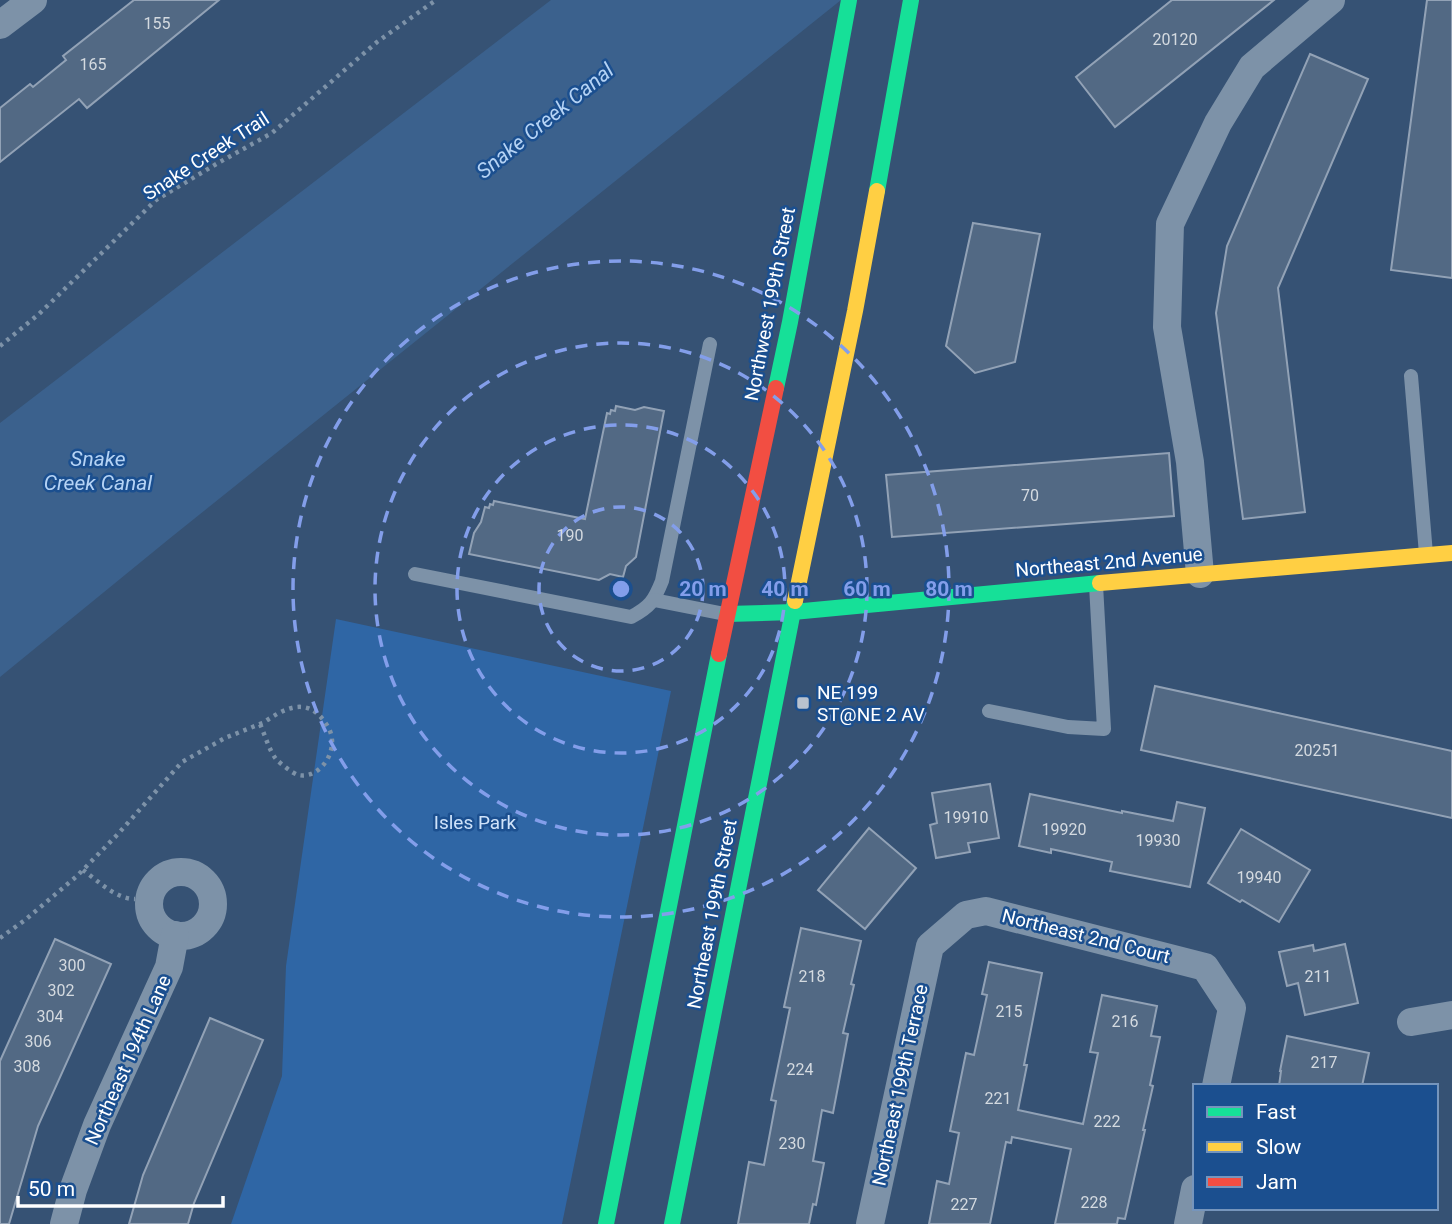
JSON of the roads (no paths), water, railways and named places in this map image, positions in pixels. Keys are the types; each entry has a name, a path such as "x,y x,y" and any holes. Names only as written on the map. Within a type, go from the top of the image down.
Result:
{"main road":[{"name":"Northwest 199th Street","path":"727,614 790,323 849,0"},
{"path":"793,612 855,310 911,0"},
{"name":"Northeast 2nd Avenue","path":"727,614 793,612 1452,553"},
{"name":"Northeast 199th Street","path":"672,1224 793,612"},
{"path":"606,1224 727,614"}],"street":[{"path":"0,25 33,0"},
{"path":"1200,574 1190,463 1167,327 1170,224 1218,123 1252,66 1331,0"},
{"name":"Northeast 2nd Court","path":"930,946 966,915 986,911 1205,967 1232,1008 1216,1084"},
{"name":"Northeast 194th Lane","path":"64,1224 73,1189 97,1125 169,967 176,935"},
{"name":"Northeast 199th Terrace","path":"870,1224 930,946"},
{"path":"1411,1022 1452,1015"},
{"path":"1188,1224 1193,1199"}],"lane":[{"path":"415,574 631,617 645,610 654,600 662,581 710,344"},
{"path":"1411,376 1427,555"},
{"path":"989,711 1068,727 1104,729 1096,584"},
{"path":"654,600 727,614"}],"water":[{"name":"Snake Creek Canal","path":"551,0 841,0 0,677 0,423"}],"place":[{"name":"NE 199 ST@NE 2 AV","path":"803,703"}],"park label":[{"name":"Isles Park","path":"475,822"}]}
